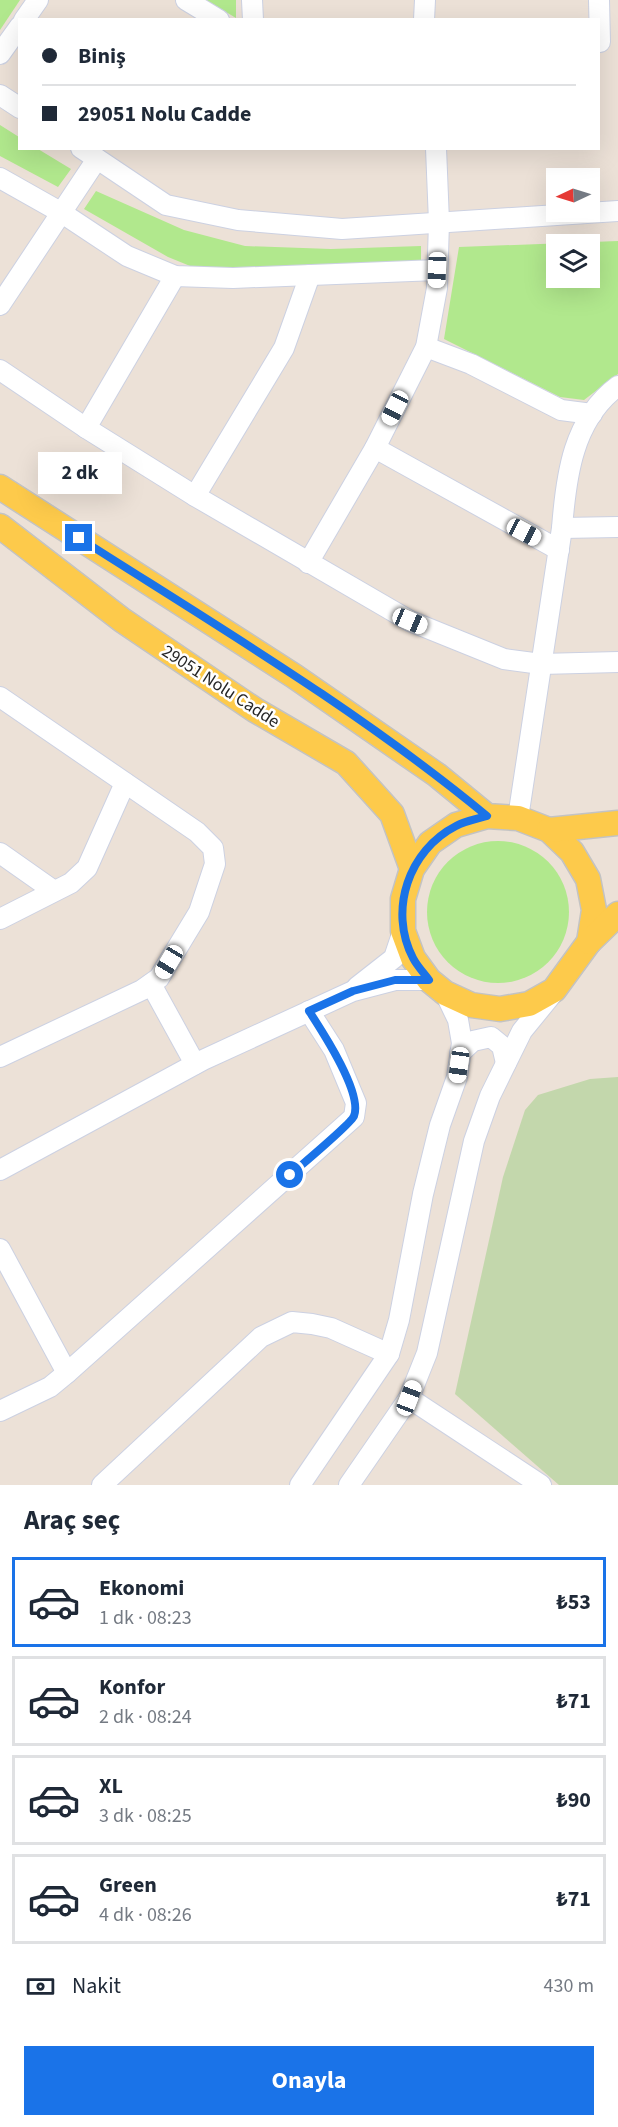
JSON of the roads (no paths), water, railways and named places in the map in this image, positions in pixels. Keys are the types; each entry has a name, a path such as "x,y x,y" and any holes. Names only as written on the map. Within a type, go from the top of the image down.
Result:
{"main road":[{"path":"0,487 322,695 437,775 487,816"},
{"name":"29051 Nolu Cadde","path":"0,526 122,620 255,710 346,764 392,814 412,869"},
{"path":"589,942 594,910 588,879 572,852 549,831 519,818 487,816 456,825 430,843 412,869 403,899 404,931 413,957 437,987 471,1005 500,1009 529,1004 554,990 589,942 618,914"},
{"path":"549,831 618,823"}],"street":[{"path":"25,18 38,0"},
{"path":"186,0 216,18"},
{"path":"252,0 253,18"},
{"path":"423,18 425,0"},
{"path":"599,0 606,42"},
{"path":"0,54 18,29"},
{"path":"0,95 18,107"},
{"path":"84,150 166,205 238,220 342,229 618,211"},
{"path":"308,563 375,448 426,347 437,288 439,222 436,150"},
{"path":"0,305 97,159"},
{"path":"0,178 62,213 127,256 175,276 233,278 437,270"},
{"path":"195,496 284,348 310,275"},
{"path":"86,428 175,276"},
{"path":"426,347 471,364 561,410 592,414"},
{"path":"0,370 86,428 195,496 410,621 504,660 541,664 618,662"},
{"path":"519,818 559,550 565,486 582,428 609,392 618,386"},
{"path":"375,448 559,550"},
{"path":"562,528 618,527"},
{"path":"0,697 197,832 213,848 215,864 199,912 159,978 142,990 0,1057"},
{"path":"0,919 70,883 87,867 125,783"},
{"path":"0,853 54,891"},
{"path":"353,991 394,958 404,931"},
{"path":"0,1170 195,1064 353,991 395,980 437,987 458,1020 462,1043 457,1077 440,1125 423,1194 399,1320 389,1354 300,1485"},
{"path":"151,984 195,1064"},
{"path":"349,1485 409,1398 427,1353 474,1141 490,1096 522,1031 554,990"},
{"path":"0,1411 51,1387 354,1117 356,1103 334,1050 309,1011"},
{"path":"460,1053 473,1041 491,1037 502,1046 506,1063"},
{"path":"0,1249 67,1373"},
{"path":"102,1485 261,1337 292,1322 331,1328 389,1354"},
{"path":"409,1398 541,1485"}]}
